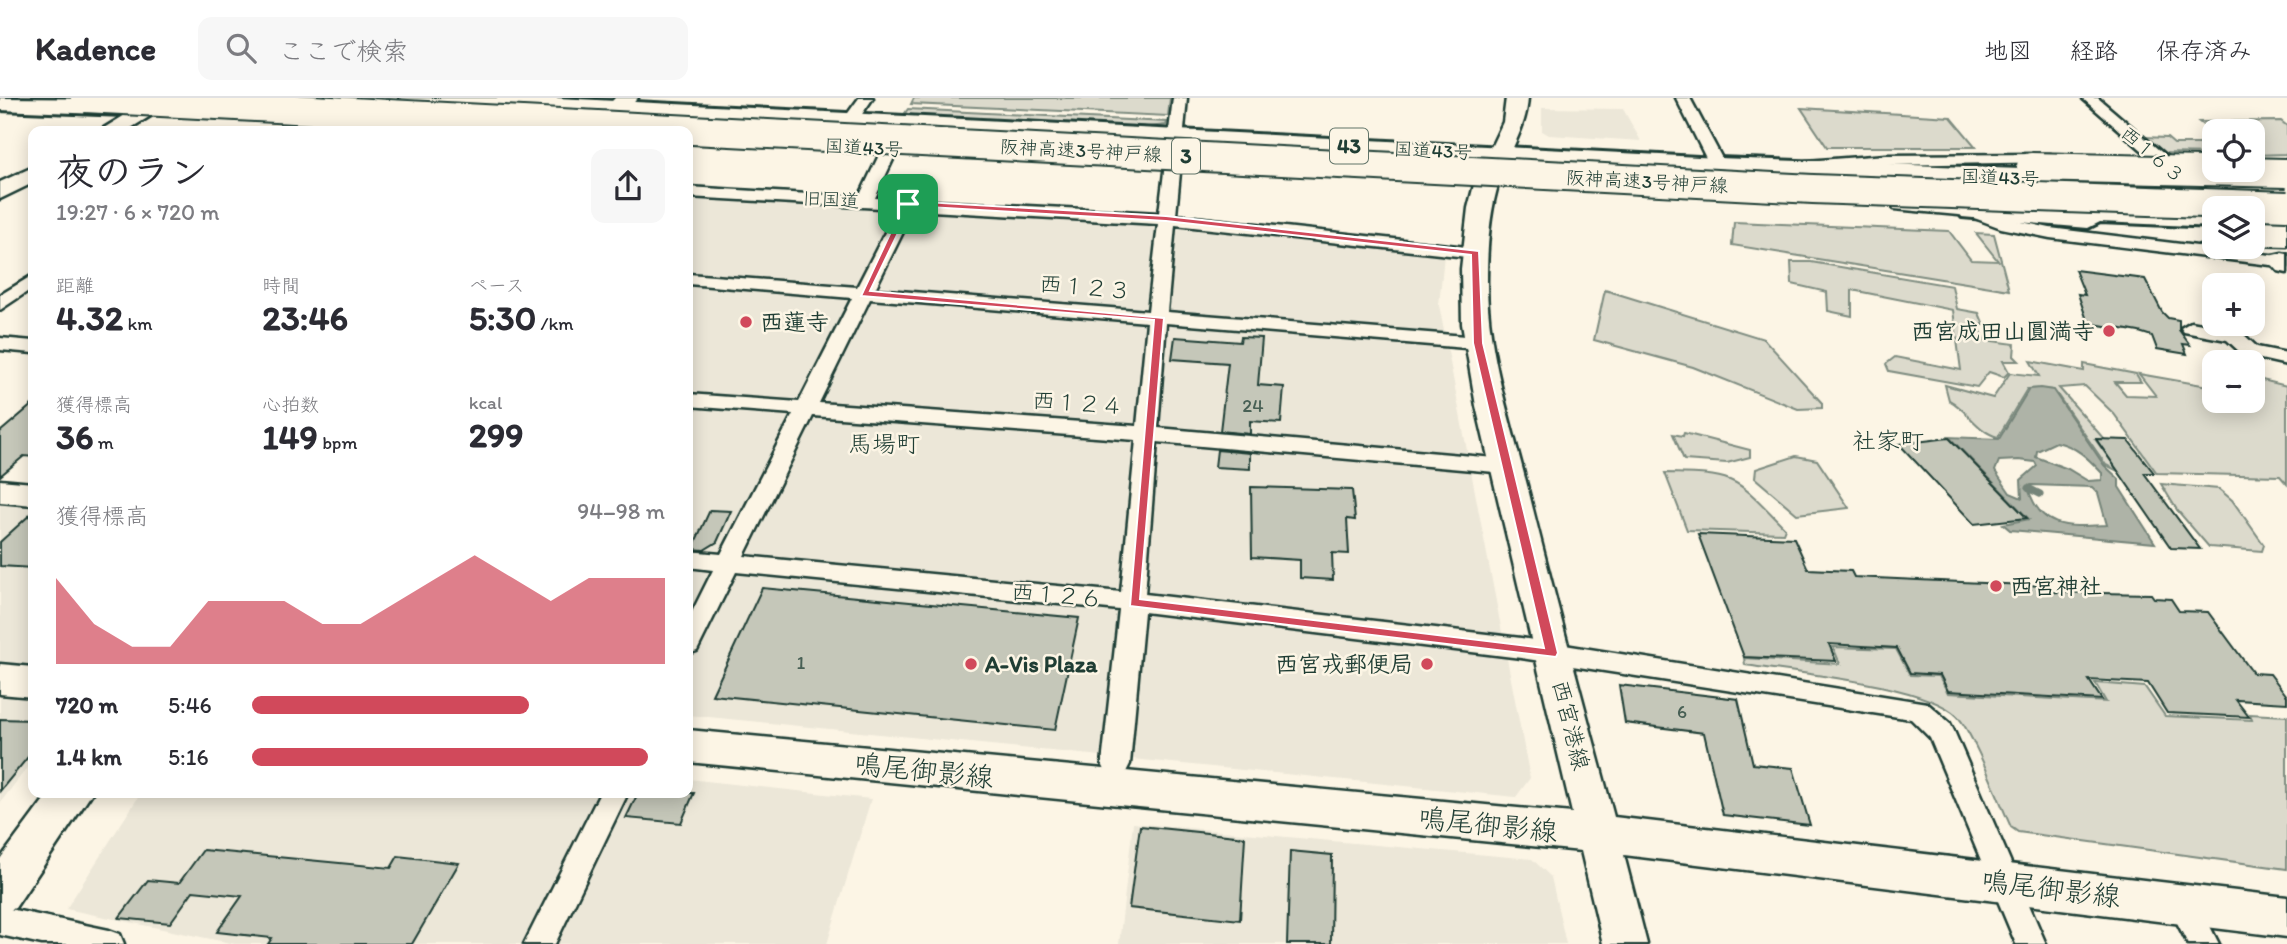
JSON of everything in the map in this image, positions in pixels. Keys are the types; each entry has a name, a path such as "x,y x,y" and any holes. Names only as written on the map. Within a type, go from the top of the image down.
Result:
{"highway":[{"name":"阪神高速3号神戸線","path":"85,98 615,126"},
{"name":"阪神高速3号神戸線","path":"312,98 1821,177 2111,190 2287,192"},
{"name":"国道43号","path":"414,98 622,104 851,120 1174,150 1494,167 1859,201 2202,223"},
{"path":"0,102 160,103 500,126"},
{"name":"阪神高速3号神戸線","path":"693,130 1826,190 2287,206"},
{"name":"国道43号","path":"693,138 890,149 1174,150"},
{"path":"1832,171 1907,165 2287,173"},
{"name":"国道43号","path":"1494,167 1718,166 2287,183"},
{"path":"1972,211 2099,233 2202,225"},
{"path":"2265,228 2287,219"},
{"path":"2265,232 2287,230"}],"street":[{"path":"851,120 866,98"},
{"path":"1116,764 1134,603 1166,219 1181,98"},
{"name":"西宮港線","path":"1517,98 1517,118 1494,167 1476,253 1474,293 1478,343 1625,944"},
{"path":"1683,98 1718,166"},
{"name":"西１６３","path":"2089,98 2186,182 2202,206"},
{"path":"119,126 160,103"},
{"path":"599,126 622,104"},
{"path":"865,201 890,149"},
{"path":"1785,169 1886,160 2025,158 2202,163"},
{"path":"2265,163 2287,163"},
{"path":"0,175 28,175"},
{"path":"0,192 28,177"},
{"name":"旧国道","path":"693,192 1166,219 1476,253"},
{"path":"1859,201 1972,211"},
{"path":"693,633 908,204"},
{"path":"2099,233 2286,257"},
{"path":"2265,241 2286,257"},
{"name":"西１２３","path":"693,279 1478,343"},
{"path":"0,304 28,284"},
{"path":"2191,328 2233,335 2249,352 2287,359"},
{"path":"0,344 28,346"},
{"name":"西１２４","path":"693,400 803,411 1148,434 1506,466"},
{"path":"0,491 28,494"},
{"name":"西１２６","path":"693,560 1134,603 1552,653 1918,710 1941,731 2004,882"},
{"path":"0,679 28,682"},
{"name":"鳴尾御影線","path":"693,746 1598,834 2287,917"},
{"path":"0,894 68,798"},
{"path":"539,944 612,798"},
{"path":"2004,882 2031,944"},
{"path":"2183,905 2204,944"},
{"path":"0,921 109,944"}],"shaded area":[{"path":"914,98 1170,98 1168,116 911,104"},
{"path":"1542,108 1623,109 1641,141 1549,135 1542,131"},
{"path":"1801,108 1951,117 1976,147 1827,147"},
{"path":"908,109 1167,122 1166,125 1148,127 912,116 905,113"},
{"path":"2265,121 2281,121 2287,126 2287,154 2265,155"},
{"path":"2144,137 2167,138 2174,144 2202,144 2202,154 2163,153"},
{"path":"693,198 1145,225 1444,255 1439,305 1530,778 1516,797 693,715"},
{"path":"1734,222 1949,231 1971,260 1998,261 1976,233 1994,234 2009,290 1732,245"},
{"path":"1791,262 1811,262 1952,286 1957,309 1979,313 1984,325 1978,325 1985,340 2015,344 2014,356 2019,361 2003,361 2009,372 2004,377 1989,372 1977,387 1889,371 1886,364 1895,357 1961,370 1953,310 1852,290 1852,316 1828,311 1827,292 1792,284"},
{"path":"1605,290 1764,339 1822,403 1822,408 1798,409 1693,367 1594,340"},
{"path":"2030,361 2084,371 2084,364 2136,374 2141,382 2115,382 2126,395 2156,396 2139,374 2202,385 2202,413 2265,413 2265,381 2287,386 2287,484 2280,476 2157,473 2114,414 2085,386 2059,388 2104,439 2095,439 2118,471 2106,465 2054,390 2027,389 1998,437 1984,430 1949,400 1945,385 1993,398 2010,373 2039,376"},
{"path":"2029,389 2053,390 2104,465 2119,479 2119,487 2155,543 2010,530 2003,524 2029,519 1949,437 1999,439","holes":["2056,442 2070,446 2087,458 2102,473 2102,480 2088,481 2068,469 2036,457 2037,451","1999,461 2035,462 2037,466 2021,480 2022,498 2010,493 1995,471","2031,485 2092,487 2098,493 2107,525 2069,526 2049,519 2040,512 2028,488"]},
{"path":"1684,433 1750,450 1750,457 1727,463 1684,460 1673,434 1683,436"},
{"path":"1796,456 1817,460 1849,508 1797,514 1755,478 1756,469"},
{"path":"1665,473 1708,475 1734,482 1744,488 1785,528 1783,533 1687,530"},
{"path":"2161,484 2219,489 2232,500 2264,545 2262,551 2209,547 2177,510"},
{"path":"0,503 28,506 28,767 0,803"},
{"path":"1833,647 1896,649 1910,675 1939,676 1948,693 2106,702 2095,683 2145,687 2165,716 2252,720 2250,714 2287,716 2287,869 2018,832 2011,827 1963,724 1957,716 1940,705 1917,696 1857,681 1745,665 1744,658 1840,664"},
{"path":"693,780 871,799 827,944 235,944 66,909 138,798 693,798"},
{"path":"1133,823 1532,859 1551,877 1566,944 1119,944"}],"building":[{"path":"2075,270 2145,279 2162,312 2168,318 2179,320 2179,330 2190,345 2183,344 2187,354 2157,349 2152,336 2088,323 2078,294 2085,295"},
{"path":"1175,337 1240,342 1241,337 1262,338 1258,385 1284,387 1281,423 1250,421 1250,434 1220,431 1228,363 1172,359"},
{"path":"28,408 28,456 24,456 0,476 0,432"},
{"path":"1949,438 2027,518 1974,524 1899,444"},
{"path":"2096,439 2128,440 2154,473 2144,473 2200,549 2171,548"},
{"path":"1217,450 1250,453 1250,469 1215,467"},
{"path":"1251,487 1352,490 1355,520 1347,519 1349,554 1332,553 1333,580 1300,578 1300,560 1252,557"},
{"path":"710,510 731,511 717,542 704,550 693,549"},
{"path":"28,517 28,568 0,566 0,542"},
{"path":"1698,534 1794,538 1808,569 1851,571 1854,577 2045,586 2049,592 2151,594 2154,598 2171,599 2179,611 2208,612 2253,673 2270,674 2287,696 2287,703 2236,700 2249,717 2167,713 2148,683 2089,680 2102,700 1948,691 1940,675 1910,673 1897,648 1829,644 1836,661 1744,657"},
{"path":"762,588 1079,618 1055,730 712,695"},
{"path":"1619,685 1738,699 1753,764 1793,768 1810,825 1723,815 1704,733 1625,723"},
{"path":"0,719 28,720 28,757 0,791"},
{"path":"636,798 692,798 681,823 626,818"},
{"path":"1140,826 1245,837 1240,920 1129,908"},
{"path":"203,850 391,868 398,856 459,863 412,944 268,944 272,938 217,932 242,896 193,891 170,923 119,918 148,880 179,883"},
{"path":"1290,851 1332,855 1331,944 1287,944"}],"waterway":[{"path":"2028,488 2040,494"}],"place":[{"name":"西蓮寺","path":"746,322"},
{"name":"西宮成田山圓満寺","path":"2109,331"},
{"name":"西宮神社","path":"1996,586"},
{"name":"A-Vis Plaza","path":"971,664"},
{"name":"西宮戎郵便局","path":"1427,664"}],"district":[{"name":"社家町","path":"1888,441"},
{"name":"馬場町","path":"884,444"}],"route":[{"path":"908,204 1166,219 1476,253 1474,293 1478,343 1552,653 1134,603 1159,318 864,294 908,204"}]}
